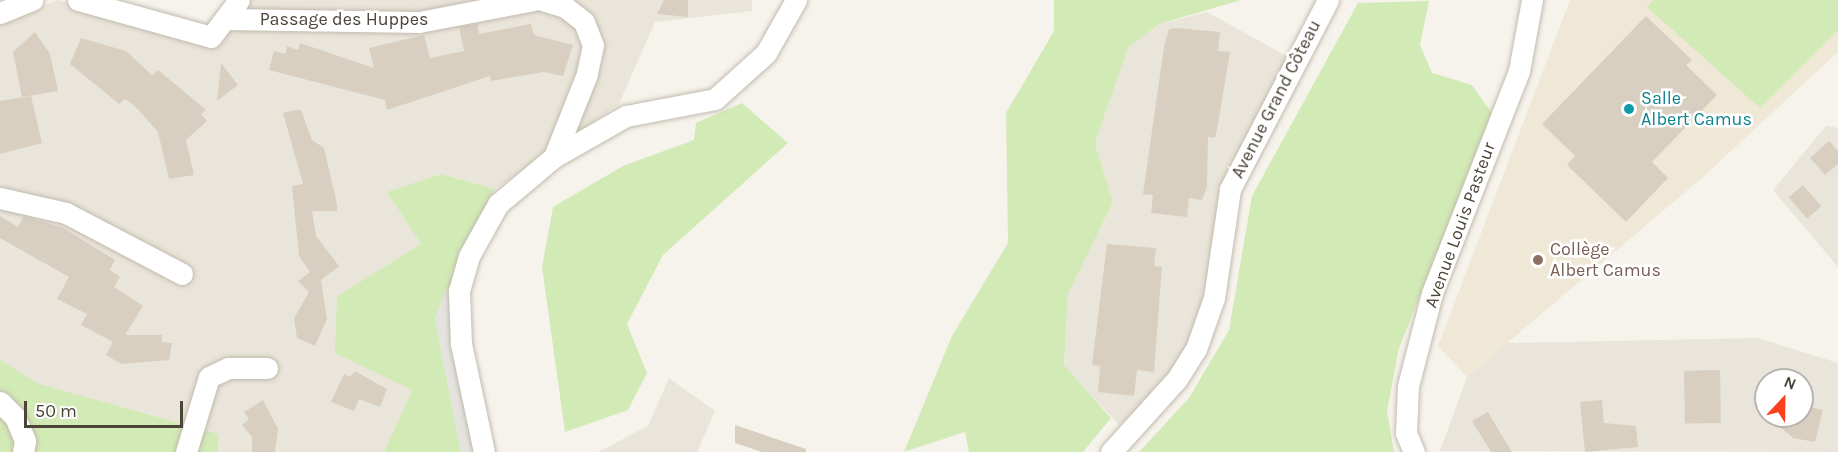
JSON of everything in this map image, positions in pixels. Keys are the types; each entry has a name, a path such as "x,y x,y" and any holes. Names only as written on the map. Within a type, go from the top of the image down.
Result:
{"street":[{"path":"0,12 33,0"},
{"path":"78,0 211,37 238,0"},
{"name":"Passage des Huppes","path":"226,19 419,22 533,0"},
{"path":"542,0 565,7 584,22 593,45 554,157"},
{"path":"484,452 461,344 459,291 469,256 498,204 554,157 626,116 715,99 766,53 796,0"},
{"name":"Avenue Grand Côteau","path":"1111,452 1177,380 1196,349 1214,298 1230,189 1328,0"},
{"name":"Avenue Louis Pasteur","path":"1414,452 1406,433 1408,386 1432,293 1519,71 1532,0"},
{"path":"0,198 66,213 182,274"},
{"path":"186,452 209,377 228,368 267,368"},
{"path":"0,402 15,417 26,441 23,452"}],"shaded area":[{"path":"57,0 219,42 247,0 752,0 752,11 655,22 619,104 495,189 441,174 388,193 421,244 337,296 412,390 384,452 0,452 0,24"},
{"name":"Collège Albert Camus","path":"1570,0 1838,0 1838,52 1703,177 1467,377 1438,346"},
{"path":"1207,12 1288,57 1224,192 1208,297 1188,350 1158,392 1119,425 1064,366 1068,294 1113,202 1095,143 1128,48 1159,24"},
{"path":"1826,126 1838,128 1838,267 1773,190"},
{"path":"447,287 478,452 461,452 435,318"},
{"path":"1758,338 1838,363 1838,452 1440,451 1467,377 1507,343"},
{"path":"669,378 715,411 697,452 598,452 648,426"}],"green space":[{"path":"1054,0 1241,0 1159,24 1128,48 1095,143 1113,202 1068,294 1064,365 1111,418 1083,452 969,452 965,432 904,452 952,336 1008,243 1006,113 1054,31"},
{"path":"1653,0 1838,0 1838,30 1760,108 1647,7"},
{"path":"1429,1 1420,45 1432,73 1472,85 1493,115 1399,348 1387,411 1394,452 1139,452 1189,398 1229,330 1252,196 1358,3"},
{"path":"742,103 788,143 663,255 627,324 647,373 628,410 565,432 542,267 553,207 623,166 694,140 696,123"},
{"path":"441,174 495,189 435,318 461,452 384,452 412,390 335,353 337,296 421,244 387,192"},
{"path":"0,360 39,384 218,434 218,452 0,452"}],"building":[{"path":"664,0 688,0 688,17 657,14"},
{"name":"Salle Albert Camus","path":"1646,16 1692,60 1686,65 1717,95 1652,162 1668,178 1626,222 1567,165 1575,156 1542,124"},
{"path":"477,24 479,34 531,24 534,35 573,45 563,76 544,72 491,81 490,76 387,110 385,100 269,70 274,51 285,54 287,46 298,50 300,43 374,68 369,48 424,35 430,58 464,51 459,27"},
{"path":"1169,29 1220,32 1218,51 1230,52 1215,138 1208,137 1207,187 1202,200 1189,198 1187,217 1151,213 1153,195 1143,194 1164,47"},
{"path":"35,32 50,54 58,91 22,97 13,52"},
{"path":"81,38 126,51 152,75 158,70 206,110 201,114 207,121 186,140 194,175 169,179 158,132 135,106 125,99 119,104 70,64"},
{"path":"221,63 238,85 217,101"},
{"path":"31,96 42,143 0,154 0,101"},
{"path":"301,110 312,140 324,148 337,204 337,211 312,211 316,236 339,266 321,280 327,319 315,346 297,338 294,318 309,292 298,281 310,272 299,256 292,186 303,184 283,113"},
{"path":"1829,141 1838,151 1838,164 1825,175 1810,158"},
{"path":"1803,185 1821,206 1807,219 1789,197"},
{"path":"0,216 18,227 24,216 63,228 115,260 110,270 120,277 114,287 143,306 125,335 162,335 162,342 172,343 169,360 121,364 106,355 113,342 81,325 87,314 57,299 69,277 0,238"},
{"path":"1107,244 1156,248 1154,266 1162,267 1154,372 1137,370 1134,396 1098,392 1100,366 1092,365"},
{"path":"1720,370 1721,423 1685,424 1684,371"},
{"path":"355,371 387,389 380,407 359,399 354,411 331,402 344,374 350,377"},
{"path":"263,400 278,429 275,452 252,452 252,437 242,425 249,419 244,412"},
{"path":"1602,400 1604,423 1636,426 1638,447 1585,452 1580,402"},
{"path":"1814,408 1823,410 1815,442 1793,438 1781,428 1814,428"},
{"path":"1488,412 1512,452 1491,452 1472,421"},
{"path":"735,425 806,449 806,452 762,452 735,443"}],"place":[{"name":"Salle Albert Camus","path":"1629,109"},
{"name":"Collège Albert Camus","path":"1538,260"}]}
